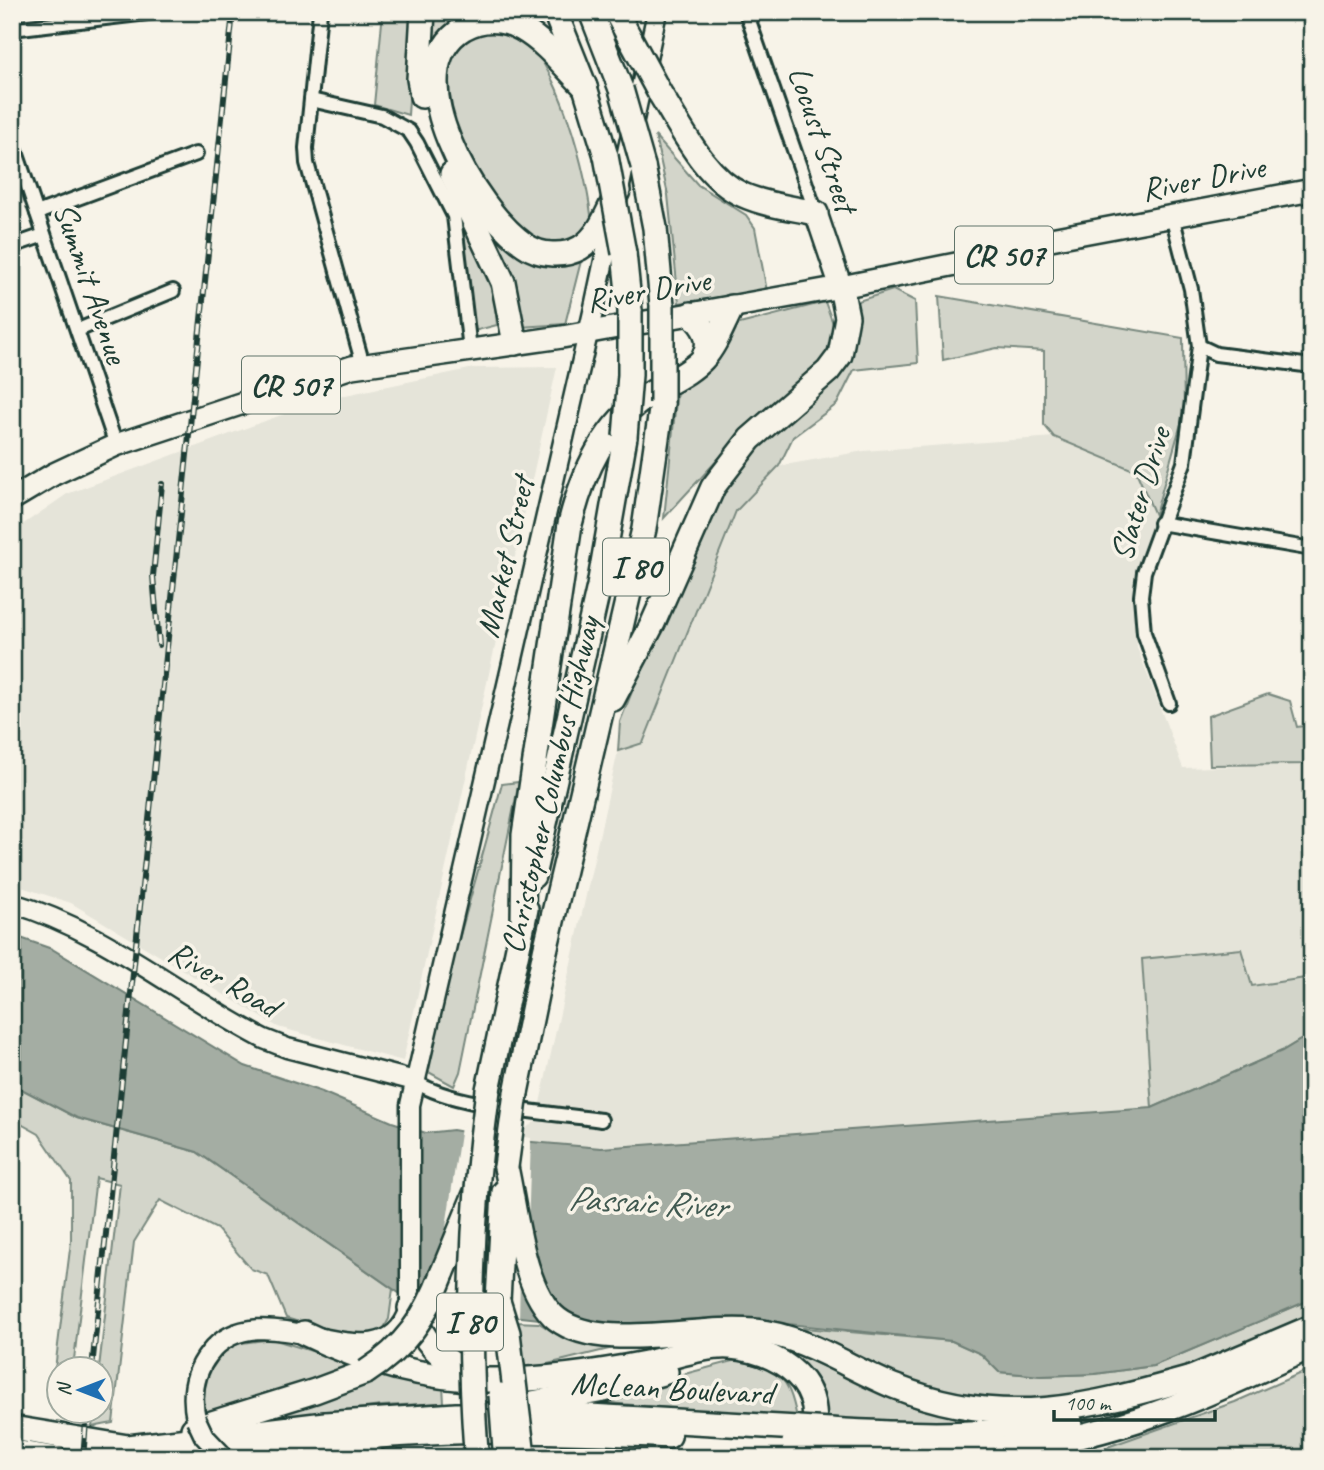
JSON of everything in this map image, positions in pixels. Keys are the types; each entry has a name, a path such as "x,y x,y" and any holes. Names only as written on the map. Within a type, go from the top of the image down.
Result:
{"highway":[{"path":"423,12 419,79 425,109 434,136 503,282 514,343"},
{"name":"Christopher Columbus Highway","path":"477,1454 470,1322 475,1194 488,1090 523,923 545,774 599,586 625,437 630,375 630,311 624,253 606,156 585,87 555,12"},
{"name":"Christopher Columbus Highway","path":"514,1453 508,1333 498,1301 506,1167 516,1093 584,783 645,529 662,403 662,304 655,228 643,166 621,89 591,12"},
{"path":"616,12 659,92 691,143 725,183 740,194 758,201 816,214"},
{"path":"585,87 534,34 517,24 498,20 469,26 453,37 438,61 434,79 447,134 468,174 497,217 524,245 553,254 583,246 606,215 618,191"},
{"path":"597,729 653,623 713,487 750,439 828,371 840,355 846,337 847,317 841,287"},
{"path":"545,774 570,524 587,468 601,443 642,400 701,361 710,352 732,307"},
{"path":"691,314 702,325 708,337 707,351 701,361"},
{"path":"506,1167 529,1276 542,1303 555,1318 573,1329 593,1336 619,1337 702,1329 754,1331 796,1340 904,1390 933,1400 985,1409 1033,1411 1078,1407 1195,1377"},
{"path":"100,1442 138,1440 207,1425 366,1372 406,1341 420,1322 432,1300 475,1194"},
{"path":"410,1308 418,1327 437,1354 451,1364 488,1380"},
{"name":"McLean Boulevard","path":"225,1458 350,1440 498,1432 639,1435 798,1443 828,1438 1012,1432 1108,1411 1312,1326"},
{"path":"564,1374 718,1331"},
{"path":"304,1333 340,1350 392,1366 435,1376 488,1380 586,1374 720,1348 767,1353 779,1360 804,1383 812,1399 812,1436 798,1443"},
{"name":"McLean Boulevard","path":"828,1438 928,1452 999,1449 1081,1436 1155,1413 1312,1347"},
{"path":"456,1415 581,1395 743,1350"},
{"path":"1023,1458 1095,1439 1155,1413"},
{"name":"McLean Boulevard","path":"12,1428 128,1447 314,1425 456,1415 572,1415 798,1443"},
{"path":"284,1458 334,1453 373,1458"}],"main road":[{"name":"Market Street","path":"410,1308 408,1115 588,333 657,12"},
{"name":"River Drive","path":"12,499 54,474 116,445 264,394 363,365 588,333 841,287 1006,254 1040,241 1312,190"},
{"name":"Locust Street","path":"816,214 841,287"},
{"name":"River Road","path":"12,903 71,923 100,938 264,1039 310,1054 415,1081"},
{"path":"225,1458 204,1436 192,1401 195,1379 214,1348 229,1336 247,1330 282,1329 348,1343 381,1341 404,1326 410,1308"},
{"path":"12,1451 57,1458"}],"street":[{"path":"12,29 156,12"},
{"path":"320,12 306,148 307,163 363,365"},
{"name":"Locust Street","path":"746,12 816,214"},
{"path":"311,100 382,116 409,131 417,143 454,216 470,349"},
{"name":"Summit Avenue","path":"12,140 116,445"},
{"path":"37,214 196,155"},
{"name":"Slater Drive","path":"1169,703 1144,633 1141,608 1144,572 1184,463 1199,346 1193,298 1172,216"},
{"path":"12,246 44,234"},
{"path":"78,330 173,292"},
{"path":"1199,346 1216,354 1312,366"},
{"path":"1160,523 1312,549"},
{"path":"415,1081 426,1089 458,1097 601,1120"}],"shaded area":[{"path":"383,12 415,12 408,115 374,105"},
{"path":"426,12 522,12 528,23 480,14 439,35 423,71"},
{"path":"484,27 516,34 531,46 558,92 578,151 590,205 592,225 577,241 556,246 534,239 513,223 476,174 450,123 442,98 455,40"},
{"path":"655,136 698,185 746,215 755,228 767,291 679,303 668,195"},
{"path":"461,221 494,295 497,325 474,331"},
{"path":"483,222 524,259 569,263 582,257 565,324 520,327"},
{"path":"893,290 915,301 918,363 854,370 837,404 793,437 779,466 736,511 643,743 618,751 620,722 702,515 725,476 835,370 855,302"},
{"path":"939,296 1183,338 1184,413 1155,515 1136,471 1054,437 1044,425 1044,351 997,348 943,360"},
{"path":"825,302 835,329 822,363 731,445 664,518 677,391 728,327"},
{"path":"557,367 403,1061 278,1027 71,903 12,884 12,532 67,494 322,400 474,368"},
{"path":"1054,437 1136,471 1155,515 1133,578 1137,647 1183,768 1312,764 1312,977 1252,986 1142,959 1152,1108 644,1147 601,1148 509,1140 536,1121 618,751 643,743 736,511 779,466 864,451"},
{"path":"1268,694 1290,701 1297,727 1312,725 1312,764 1210,765 1208,716"},
{"path":"519,782 460,1072 454,1086 423,1069 502,784"},
{"path":"1241,949 1252,986 1312,977 1312,1033 1282,1051 1152,1108 1142,959"},
{"path":"12,1084 77,1118 197,1152 393,1289 389,1319 380,1335 351,1338 286,1318 268,1275 251,1269 217,1229 160,1200 134,1242 116,1397 116,1354 101,1354 120,1184 96,1178 75,1354 57,1354 71,1241 71,1181 39,1134 12,1119"},
{"path":"1312,1299 1312,1313 1155,1383 1069,1404 934,1396 819,1342 804,1328 952,1341 981,1354 999,1372 1041,1376 1095,1374 1153,1366"},
{"path":"514,1322 539,1323 563,1338 617,1347 519,1371"},
{"path":"272,1339 358,1365 202,1422 198,1399 208,1363 234,1344"},
{"path":"772,1342 879,1393 970,1423 820,1421 812,1381"},
{"path":"737,1360 763,1368 779,1377 790,1392 797,1418 583,1401"},
{"path":"1312,1368 1312,1458 1076,1458 1235,1402"},
{"path":"384,1372 443,1385 444,1403 381,1406 250,1422"},
{"path":"528,1448 695,1458 531,1458"}],"water":[{"name":"Passaic River","path":"12,935 52,949 245,1066 322,1092 392,1122 426,1133 453,1130 509,1140 601,1148 1152,1108 1282,1051 1312,1033 1312,1299 1153,1366 1095,1374 1041,1376 999,1372 981,1354 952,1341 749,1320 711,1318 605,1326 445,1309 399,1293 197,1152 77,1118 12,1084"}],"pier":[{"path":"461,1127 531,1138 528,1233 554,1325 520,1276 519,1322 451,1314 443,1247"}],"railway":[{"path":"93,1354 233,12"},
{"path":"159,645 153,576 162,484"},
{"path":"83,1458 86,1424"}]}
